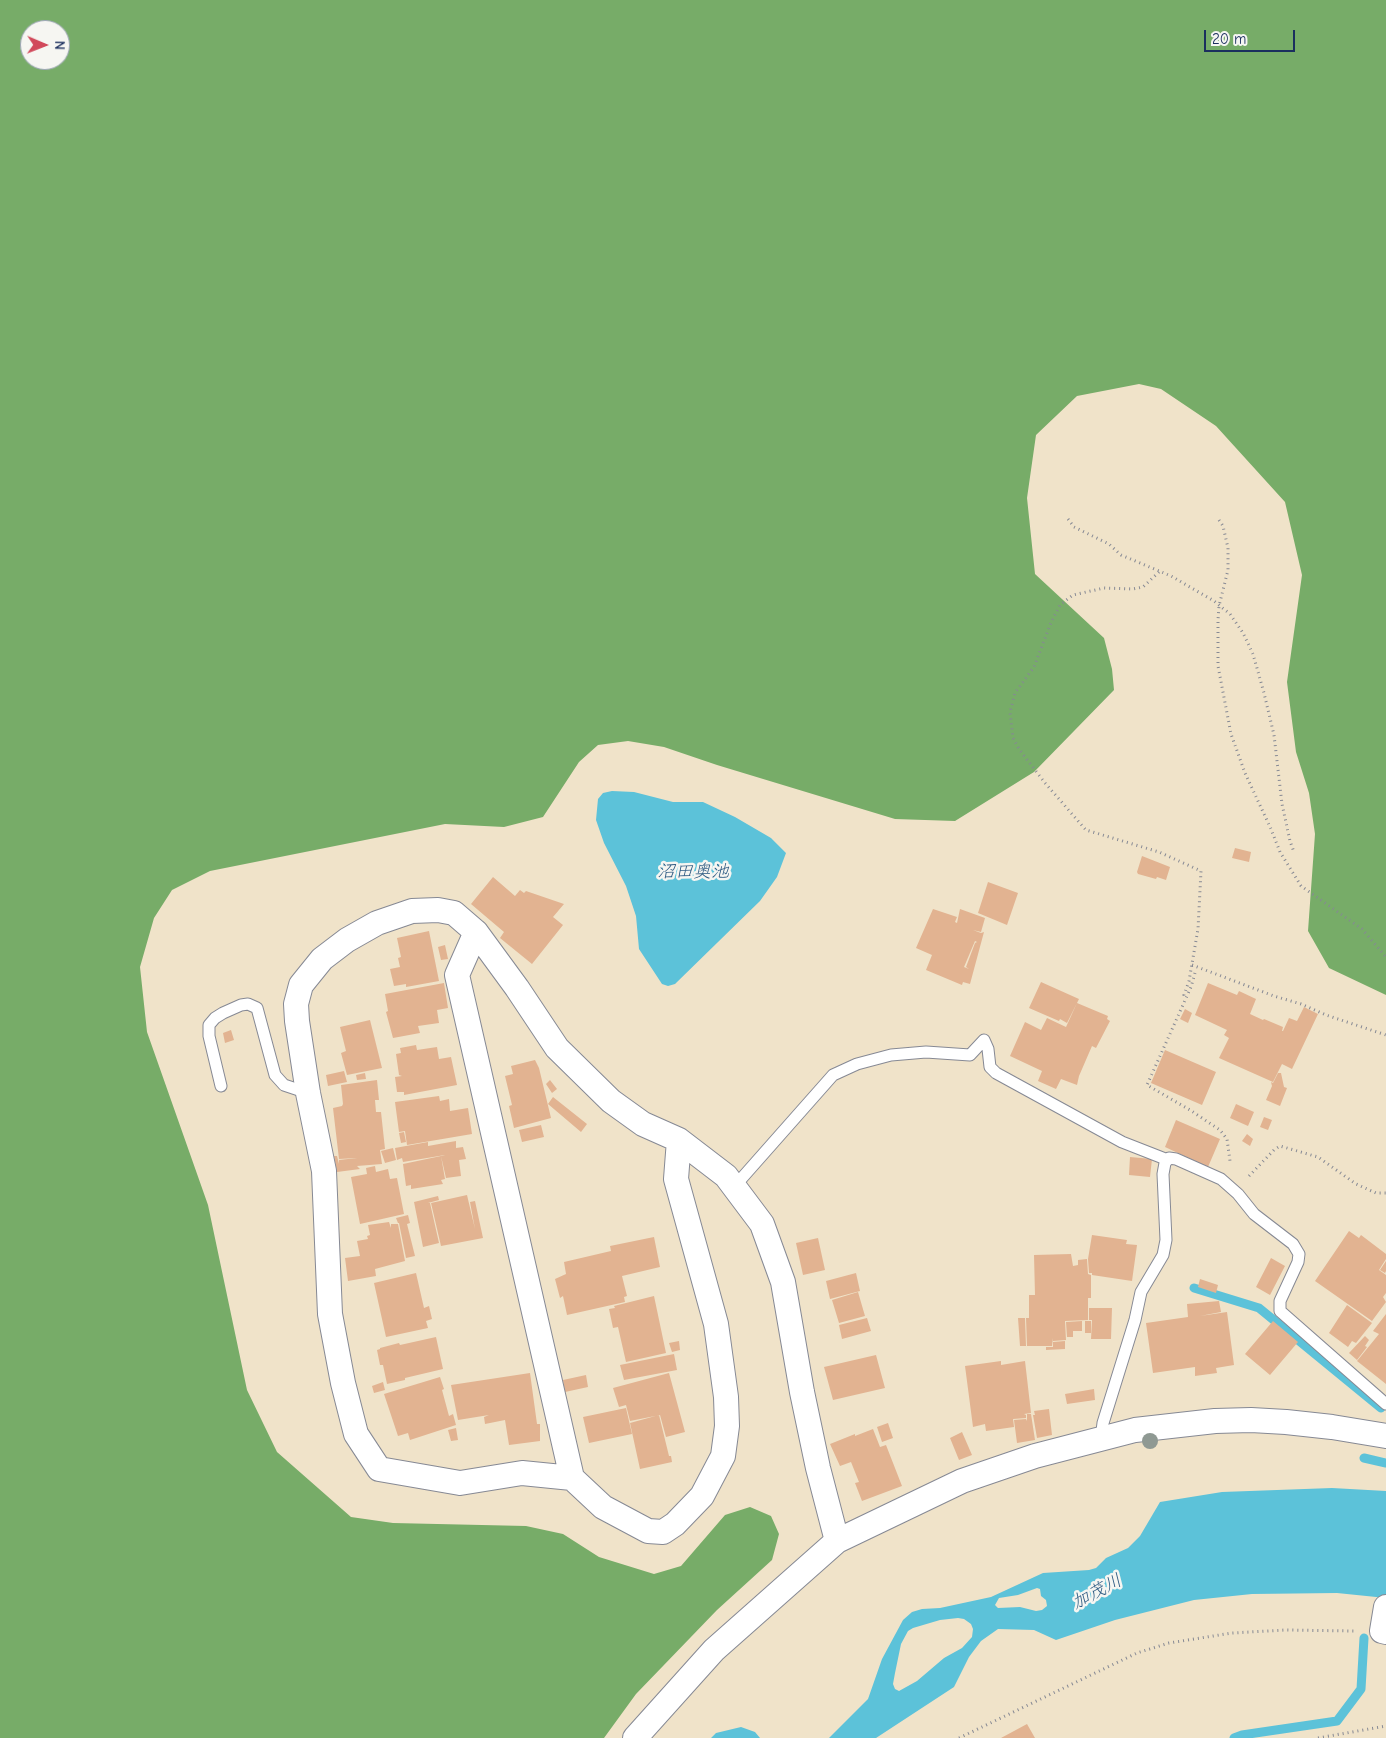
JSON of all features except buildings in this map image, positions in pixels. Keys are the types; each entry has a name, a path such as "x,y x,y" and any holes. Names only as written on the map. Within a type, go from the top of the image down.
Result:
{"street":[{"path":"572,1478 522,1473 460,1483 379,1469 356,1434 343,1383 330,1314 324,1171 308,1093 296,1004 301,985 322,959 347,940 377,923 412,911 438,910 454,913 476,932 517,988 557,1048 611,1101 643,1124 679,1140 726,1176 762,1224 783,1282 802,1392 818,1468 837,1540"},
{"path":"476,932 457,975 572,1478 603,1507 648,1531 663,1532 675,1524 702,1496 723,1456 727,1426 723,1369 716,1324 676,1179 679,1140"},
{"path":"635,1738 714,1650 837,1540 962,1481 1035,1456 1135,1430 1176,1425 1251,1420 1332,1427 1386,1436"}],"lane":[{"path":"221,1086 209,1036 209,1025 223,1013 248,1004 257,1008 275,1075 284,1085 308,1093"},
{"path":"734,1187 833,1075 857,1064 891,1055 926,1052 970,1055 984,1040 988,1049 990,1067 996,1073 1122,1142 1168,1160 1169,1158 1176,1159 1221,1179 1232,1188 1254,1214 1298,1249 1298,1262 1280,1301 1280,1311 1386,1404"},
{"path":"1101,1439 1103,1423 1135,1320 1140,1292 1163,1255 1166,1232 1163,1174 1168,1160"}],"path":[{"path":"1068,519 1074,527 1109,544 1121,555 1171,576 1214,601 1230,614 1243,633 1253,654 1274,736 1282,804 1294,852"},
{"path":"1220,520 1228,548 1228,570 1219,606 1218,666 1231,734 1245,773 1272,829 1280,852 1301,886 1362,930 1386,957"},
{"path":"1159,572 1143,587 1133,589 1104,588 1073,595 1060,605 1034,667 1015,694 1010,712 1010,725 1013,738 1019,749 1045,783 1086,830 1159,852 1201,871 1198,929 1189,981 1184,995 1185,999"},
{"path":"1192,965 1274,996 1301,1004 1326,1015 1386,1035"},
{"path":"1196,973 1147,1085 1220,1130 1227,1139 1232,1188"},
{"path":"1232,1188 1280,1146 1318,1157 1356,1184 1376,1194 1386,1193"},
{"path":"959,1738 1137,1652 1169,1643 1232,1633 1385,1620"},
{"path":"1318,1738 1386,1726"}],"green space":[{"path":"0,0 1386,0 1386,995 1329,968 1308,931 1315,834 1309,793 1296,752 1287,682 1302,575 1285,502 1216,426 1161,389 1139,384 1077,396 1036,435 1027,498 1035,574 1104,638 1112,669 1114,690 1034,772 955,821 895,819 664,747 628,741 598,745 579,762 543,817 504,827 445,824 210,871 172,890 154,918 140,967 147,1032 208,1205 247,1390 277,1452 351,1517 393,1523 526,1526 563,1534 599,1557 654,1574 681,1566 725,1515 750,1507 771,1516 779,1534 772,1560 717,1610 636,1694 604,1738 0,1738"}],"water":[{"name":"沼田奥池","path":"612,791 634,792 673,802 703,802 735,817 771,838 786,853 777,877 760,901 675,984 668,986 662,984 639,949 636,916 626,886 604,843 596,820 598,799 603,793"},
{"name":"加茂川","path":"1332,1488 1386,1491 1386,1598 1337,1593 1252,1594 1194,1600 1115,1620 1056,1640 1034,1630 998,1629 981,1641 969,1657 954,1687 876,1738 829,1738 868,1699 882,1659 903,1620 912,1612 991,1597 1043,1573 1096,1568 1106,1558 1128,1548 1140,1536 1160,1502 1222,1492","holes":["1037,1588 1040,1589 1041,1596 1046,1600 1047,1606 1042,1610 1036,1611 1020,1607 998,1608 995,1605 999,1598 1018,1595","964,1619 971,1624 973,1629 972,1637 962,1648 944,1658 917,1681 899,1691 895,1689 893,1684 901,1644 908,1631 940,1620"]},
{"path":"741,1727 755,1732 760,1738 711,1738 716,1733"}],"waterway":[{"path":"1194,1288 1259,1308 1381,1408"},
{"path":"1364,1458 1386,1463"},
{"path":"1234,1738 1242,1735 1337,1721 1361,1689 1364,1638"}]}
